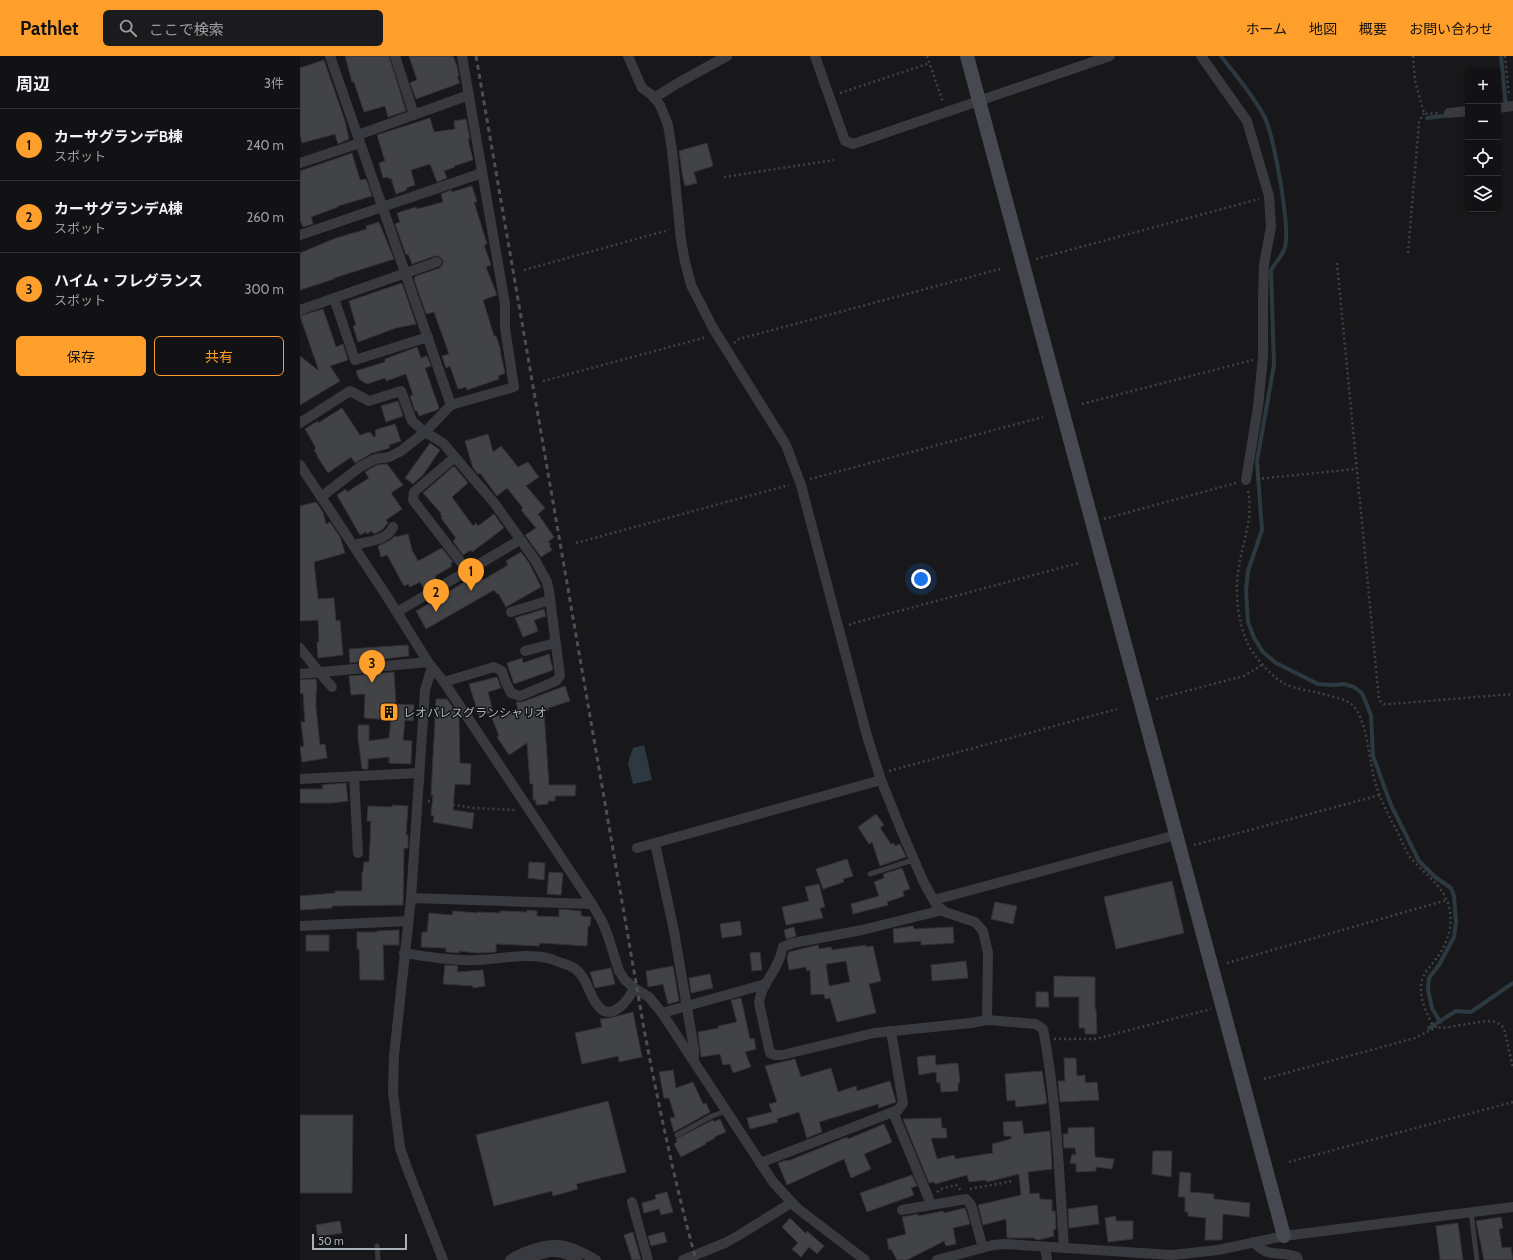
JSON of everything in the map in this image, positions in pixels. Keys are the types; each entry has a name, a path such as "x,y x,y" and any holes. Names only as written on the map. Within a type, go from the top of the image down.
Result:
{"street":[{"path":"330,56 451,405"},
{"path":"395,56 414,114"},
{"path":"321,498 360,467 375,459 389,457 401,451 425,432 451,405 514,387 505,328 505,304 462,56"},
{"path":"628,56 642,88 660,105 668,125 684,262 691,285 717,335 786,445 799,482 867,736 880,777 913,860 937,906 943,910 975,922 983,931 988,953 987,1020"},
{"path":"654,98 678,82 727,56"},
{"path":"815,56 845,141 853,144 1110,56"},
{"path":"967,56 1284,1236"},
{"path":"1201,56 1247,121 1269,196 1271,228 1264,264 1263,357 1258,407 1246,480"},
{"path":"300,164 414,114 469,95"},
{"path":"1501,108 1512,106"},
{"path":"1449,113 1465,111"},
{"path":"300,235 482,173"},
{"path":"300,310 437,262"},
{"path":"334,298 355,360 428,337"},
{"path":"300,423 350,390 369,401 401,391 412,421 425,432 444,443 495,504 535,560 547,582 560,676 552,684 520,696 512,693 502,671 494,667 444,682"},
{"path":"455,457 414,492 413,500 467,570"},
{"path":"300,465 430,664 444,682 592,904 603,923 619,971 634,988 649,998 662,1013 773,1182 791,1203 865,1260"},
{"path":"353,545 385,536 391,532 393,527"},
{"path":"397,612 520,540"},
{"path":"512,612 550,600"},
{"path":"525,651 555,643"},
{"path":"300,648 332,687"},
{"path":"300,674 430,664"},
{"path":"430,664 425,690 411,898 404,953 394,1062 393,1092 400,1148 406,1168 443,1260"},
{"path":"300,779 419,773"},
{"path":"354,776 358,853"},
{"path":"637,848 880,777"},
{"path":"934,900 1176,835"},
{"path":"655,843 674,931 694,1053 693,1060"},
{"path":"411,898 592,904"},
{"path":"943,910 876,927 783,947 779,962 759,997 770,1053 782,1055 891,1031 987,1020 1036,1024 1043,1029 1048,1052 1054,1109 1064,1248"},
{"path":"300,926 408,921"},
{"path":"404,953 450,959 477,960 521,957 548,958 573,967 580,973 598,1006 603,1010 608,1011 616,1010 625,1004 634,988"},
{"path":"662,1013 766,984"},
{"path":"760,1162 898,1110 903,1103 891,1031"},
{"path":"893,1112 931,1204"},
{"path":"902,1210 966,1199 971,1205 983,1248"},
{"path":"632,1202 648,1260"},
{"path":"683,1260 725,1243 791,1203"},
{"path":"937,1260 1005,1244 1172,1255 1199,1253 1284,1236 1513,1207"},
{"path":"1253,1242 1261,1252 1267,1256 1276,1257 1289,1254 1297,1257 1298,1260"},
{"path":"510,1260 515,1256 533,1249 553,1244 576,1248 596,1260"},
{"path":"1045,1247 1047,1260"},
{"path":"526,1260 554,1252 568,1254 577,1260"}],"lane":[{"path":"870,874 913,860"},
{"path":"678,1135 712,1116 726,1111"},
{"path":"1472,1212 1477,1260"},
{"path":"377,1246 378,1260"}],"path":[{"path":"927,56 946,112"},
{"path":"1408,253 1419,122 1424,113 1415,81 1413,56"},
{"path":"1505,56 1512,106"},
{"path":"839,93 930,63"},
{"path":"1424,113 1449,113"},
{"path":"724,177 834,160"},
{"path":"1036,259 1269,196"},
{"path":"524,270 680,227"},
{"path":"1337,263 1379,700 1384,704 1390,704 1513,694"},
{"path":"727,350 739,339 1000,268"},
{"path":"543,381 717,335"},
{"path":"1082,404 1263,357"},
{"path":"576,543 1043,417"},
{"path":"1092,523 1246,480 1356,469"},
{"path":"1246,480 1250,502 1248,529 1238,573 1237,592 1239,613 1247,643 1262,665 1285,684 1334,697 1350,703 1360,716 1366,734 1376,784 1390,818 1410,856 1432,880 1447,900 1450,912 1451,924 1448,935 1438,957 1424,974 1421,986 1423,1002 1427,1013 1433,1026 1442,1028 1486,1021 1494,1021 1499,1023 1504,1028 1513,1068"},
{"path":"838,631 854,623 1079,563"},
{"path":"300,602 310,601"},
{"path":"1156,699 1244,676 1262,665"},
{"path":"880,777 1117,709"},
{"path":"1194,845 1380,795"},
{"path":"418,800 474,808 529,811"},
{"path":"1227,963 1447,900"},
{"path":"1045,1039 1095,1039 1222,1006"},
{"path":"1264,1078 1415,1038 1437,1026"},
{"path":"1289,1162 1513,1102"},
{"path":"966,1199 970,1189 1013,1181"}],"shaded area":[{"path":"644,745 652,780 633,784 628,763 633,748"}],"building":[{"path":"345,56 389,56 406,111 388,117 385,106 364,112 354,82 352,82"},
{"path":"409,56 453,56 457,66 459,77 457,77 460,83 416,99 410,83 417,80"},
{"path":"324,60 345,121 349,139 338,144 335,134 302,143 300,135 300,68"},
{"path":"430,118 434,132 455,129 454,121 466,119 470,139 468,139 473,160 444,171 447,178 437,182 430,164 411,170 415,185 396,194 391,178 383,178 379,163 385,161 377,135"},
{"path":"707,143 713,166 694,172 697,183 685,186 679,151"},
{"path":"352,153 360,180 366,179 372,196 338,206 311,217 313,224 303,227 300,220 300,171"},
{"path":"472,186 477,202 474,202 487,244 484,245 491,265 486,267 497,295 483,300 494,336 496,336 501,351 505,373 498,376 499,379 467,390 466,387 458,389 450,366 446,368 442,356 449,354 434,312 426,314 414,279 416,276 440,268 443,264 443,260 439,256 435,256 412,264 408,254 406,255 395,224 400,222 397,213 416,207 417,209 443,202 441,194 451,190 452,192"},
{"path":"379,222 394,259 300,290 300,253 336,238 367,229 366,226"},
{"path":"402,283 416,324 396,328 358,342 353,326 356,325 349,301"},
{"path":"323,309 336,347 343,344 348,360 330,366 340,381 300,405 300,356 319,371 300,316"},
{"path":"417,347 421,358 427,356 431,366 425,368 439,408 419,416 417,411 415,411 410,396 413,395 406,374 386,381 385,378 367,384 359,379 356,371 385,362 385,359"},
{"path":"398,401 403,416 386,422 381,406"},
{"path":"342,408 360,435 370,432 374,437 376,436 375,430 395,424 401,441 389,445 390,448 372,453 355,463 351,457 328,473 317,456 314,450 316,448 305,429"},
{"path":"488,434 493,452 501,446 518,467 528,462 539,477 526,486 545,508 538,514 554,537 548,542 551,544 549,545 552,550 541,557 525,535 536,528 521,510 523,508 507,488 497,496 480,473 478,474 473,468 465,441"},
{"path":"430,443 440,450 423,475 413,484 405,478"},
{"path":"387,464 403,485 391,493 402,509 386,520 388,523 382,530 374,534 372,531 367,534 366,532 360,535 337,495 346,489 347,492 369,478 365,472 377,465"},
{"path":"454,466 468,483 452,497 473,526 476,523 478,526 494,514 504,528 472,552 471,550 463,555 453,541 456,538 441,518 441,513 423,493"},
{"path":"316,502 323,512 326,524 330,522 340,537 345,553 314,562 318,599 334,598 336,621 340,620 343,655 318,658 318,620 300,621 300,506"},
{"path":"408,534 412,550 418,561 442,548 453,562 450,563 452,566 435,576 437,581 424,589 420,582 410,587 408,584 404,586 387,555 381,557 378,546 389,541 395,536"},
{"path":"521,552 529,563 541,587 506,607 498,593 497,594 494,590 426,629 416,611 432,602 430,600 444,592 445,594 479,573 483,580 508,565 506,561"},
{"path":"544,609 546,616 534,620 538,631 523,637 515,618"},
{"path":"408,645 409,656 350,663 349,649"},
{"path":"549,654 553,670 514,684 507,663 522,658 523,663"},
{"path":"394,672 396,704 414,705 413,721 405,720 403,740 412,741 411,764 389,763 389,757 368,759 368,769 362,769 358,725 369,725 369,741 389,738 391,720 364,718 365,694 351,695 349,676"},
{"path":"497,677 501,688 488,692 493,712 479,716 469,684"},
{"path":"316,679 316,708 320,745 325,744 327,758 302,762 300,747 304,746 301,722 305,722 303,693 300,694 300,680"},
{"path":"565,686 570,701 548,708 549,710 544,712 549,785 576,785 575,796 555,796 555,801 548,801 548,804 536,805 536,800 533,800 533,784 530,784 527,743 509,755 497,737 499,736 492,718 518,709 516,702 522,702"},
{"path":"436,699 447,699 459,716 460,763 471,764 470,785 455,784 453,810 474,813 472,829 433,822 434,816 431,815"},
{"path":"346,783 348,801 332,803 300,803 300,789 323,789 322,785"},
{"path":"392,805 408,806 406,835 408,835 408,848 404,848 403,905 332,906 332,908 300,910 300,896 335,893 335,891 362,891 362,872 364,862 369,862 371,821 367,821 368,806 392,807"},
{"path":"876,814 884,825 880,828 891,844 894,843 895,846 900,844 906,857 880,866 872,842 869,844 858,827"},
{"path":"847,859 853,876 843,879 844,882 823,889 816,869"},
{"path":"529,862 545,863 544,880 528,878"},
{"path":"902,868 910,889 903,891 904,896 887,902 888,905 853,914 851,904 879,896 874,882 884,878 883,874"},
{"path":"549,872 563,873 561,895 547,894"},
{"path":"1172,881 1184,933 1116,949 1104,897"},
{"path":"819,884 825,907 820,908 823,918 786,925 782,907 809,901 805,887"},
{"path":"995,902 1017,906 1013,924 991,919"},
{"path":"559,909 581,911 581,916 591,917 590,926 588,926 587,946 540,943 539,946 496,944 496,952 477,953 459,951 459,953 446,952 446,948 421,947 422,932 427,932 429,913 452,915 453,911 500,913 500,911 527,912 527,910 537,911 537,916 559,917"},
{"path":"740,921 742,935 722,938 720,924"},
{"path":"913,926 914,929 953,927 954,943 921,945 921,941 894,943 893,929"},
{"path":"794,927 796,936 786,939 784,930"},
{"path":"399,930 399,945 383,945 384,980 360,980 357,932"},
{"path":"306,935 329,935 329,951 306,951"},
{"path":"818,945 819,949 831,947 832,950 866,945 866,947 873,946 881,981 869,984 876,1013 837,1022 830,998 825,999 824,994 811,995 810,970 807,971 806,967 789,970 787,957 789,952","holes":["846,961 850,982 829,986 826,964"]},
{"path":"760,952 762,970 752,971 750,953"},
{"path":"966,961 968,978 932,981 931,965"},
{"path":"445,965 458,966 457,972 483,970 485,986 473,988 473,986 443,984"},
{"path":"673,966 679,1001 668,1004 663,984 648,987 646,971"},
{"path":"611,968 615,984 595,988 590,972"},
{"path":"710,974 713,988 691,993 689,978"},
{"path":"1054,976 1095,977 1097,1034 1085,1034 1085,1028 1079,1028 1079,997 1054,997"},
{"path":"1036,992 1048,992 1049,1007 1036,1007"},
{"path":"741,998 750,1039 754,1038 756,1049 745,1052 751,1067 733,1073 730,1064 723,1065 720,1054 701,1057 698,1032 719,1028 718,1026 737,1022 731,1000"},
{"path":"633,1012 642,1057 619,1062 618,1056 582,1064 575,1033 602,1027 600,1019"},
{"path":"935,1055 936,1065 958,1063 960,1083 958,1083 958,1091 941,1092 940,1082 937,1083 936,1072 919,1075 917,1057"},
{"path":"1064,1058 1076,1058 1077,1076 1085,1075 1085,1083 1097,1082 1099,1100 1060,1102 1058,1081 1065,1081"},
{"path":"795,1059 801,1077 831,1068 838,1092 856,1086 857,1091 890,1081 896,1102 879,1108 878,1104 819,1122 822,1132 807,1138 799,1112 777,1119 778,1122 750,1129 747,1118 772,1112 769,1104 777,1102 765,1066"},
{"path":"673,1070 676,1088 693,1082 703,1104 706,1103 710,1112 674,1132 670,1118 675,1117 669,1098 664,1098 659,1072"},
{"path":"1042,1071 1047,1103 1016,1107 1015,1100 1007,1101 1005,1074"},
{"path":"608,1101 626,1172 576,1184 578,1189 553,1196 552,1191 494,1206 476,1135"},
{"path":"300,1115 353,1115 352,1193 300,1193"},
{"path":"941,1118 942,1128 946,1128 947,1138 931,1138 937,1159 954,1155 955,1159 993,1153 992,1144 1011,1139 1011,1136 1004,1136 1003,1122 1022,1121 1024,1134 1050,1131 1052,1169 1028,1172 1030,1194 1039,1193 1040,1199 1052,1200 1052,1211 1055,1211 1056,1229 1053,1230 1054,1236 1038,1240 1035,1238 1007,1238 1006,1219 983,1225 978,1205 1021,1195 1019,1174 987,1182 986,1180 969,1182 967,1175 935,1184 934,1182 929,1183 903,1119"},
{"path":"720,1119 726,1132 714,1137 715,1138 705,1143 706,1144 681,1157 674,1144 677,1142 676,1139 713,1120 714,1122"},
{"path":"884,1124 892,1142 864,1154 871,1169 851,1178 844,1159 787,1185 778,1163 788,1161 847,1137 848,1139"},
{"path":"1094,1127 1095,1157 1114,1159 1112,1169 1096,1167 1096,1171 1076,1172 1076,1164 1070,1163 1072,1154 1076,1155 1075,1148 1064,1148 1063,1134 1068,1134 1068,1128"},
{"path":"1153,1151 1172,1151 1171,1177 1152,1174"},
{"path":"1180,1172 1191,1173 1190,1192 1214,1194 1214,1199 1250,1203 1249,1217 1223,1214 1222,1240 1205,1240 1206,1218 1188,1216 1188,1212 1185,1212 1185,1197 1178,1197"},
{"path":"912,1175 917,1186 911,1188 914,1195 867,1212 860,1193"},
{"path":"667,1192 673,1212 661,1215 659,1209 644,1213 642,1203 656,1199 655,1195"},
{"path":"1097,1205 1099,1224 1069,1228 1068,1209"},
{"path":"965,1208 970,1224 953,1228 956,1244 946,1246 944,1241 907,1260 897,1260 891,1249 889,1250 887,1239 906,1234 902,1217 918,1214 918,1216 943,1211 944,1213"},
{"path":"1116,1216 1116,1221 1133,1221 1133,1239 1108,1242 1105,1218"},
{"path":"1501,1217 1503,1228 1499,1229 1502,1248 1511,1247 1513,1260 1484,1260 1476,1221"},
{"path":"790,1218 806,1234 807,1231 824,1246 817,1254 809,1247 801,1257 792,1249 798,1243 782,1227"},
{"path":"340,1221 342,1233 318,1237 316,1225"},
{"path":"1458,1223 1463,1260 1440,1260 1436,1226"},
{"path":"633,1232 641,1260 632,1260 624,1235"},
{"path":"664,1232 667,1242 651,1246 648,1236"}],"waterway":[{"path":"1221,56 1261,110 1269,128 1281,185 1286,225 1284,250 1271,271 1274,365 1257,461 1262,530 1248,571 1246,590 1248,622 1254,638 1263,652 1276,663 1318,684 1344,684 1354,687 1362,693 1371,715 1373,756 1391,805 1419,861 1435,877 1451,888 1454,896 1456,922 1454,937 1439,965 1429,978 1428,990 1432,1008 1440,1022"},
{"path":"1501,56 1506,107"},
{"path":"1427,118 1450,115"},
{"path":"1429,1028 1456,1011 1471,1012 1513,983"}],"railway":[{"path":"476,56 644,1029 681,1203 696,1260"}],"place":[{"name":"カーサグランデB棟","path":"471,591"},
{"name":"カーサグランデA棟","path":"436,612"},
{"name":"ハイム・フレグランス","path":"372,683"},
{"name":"レオパレスグランシャリオ","path":"389,712"}]}
